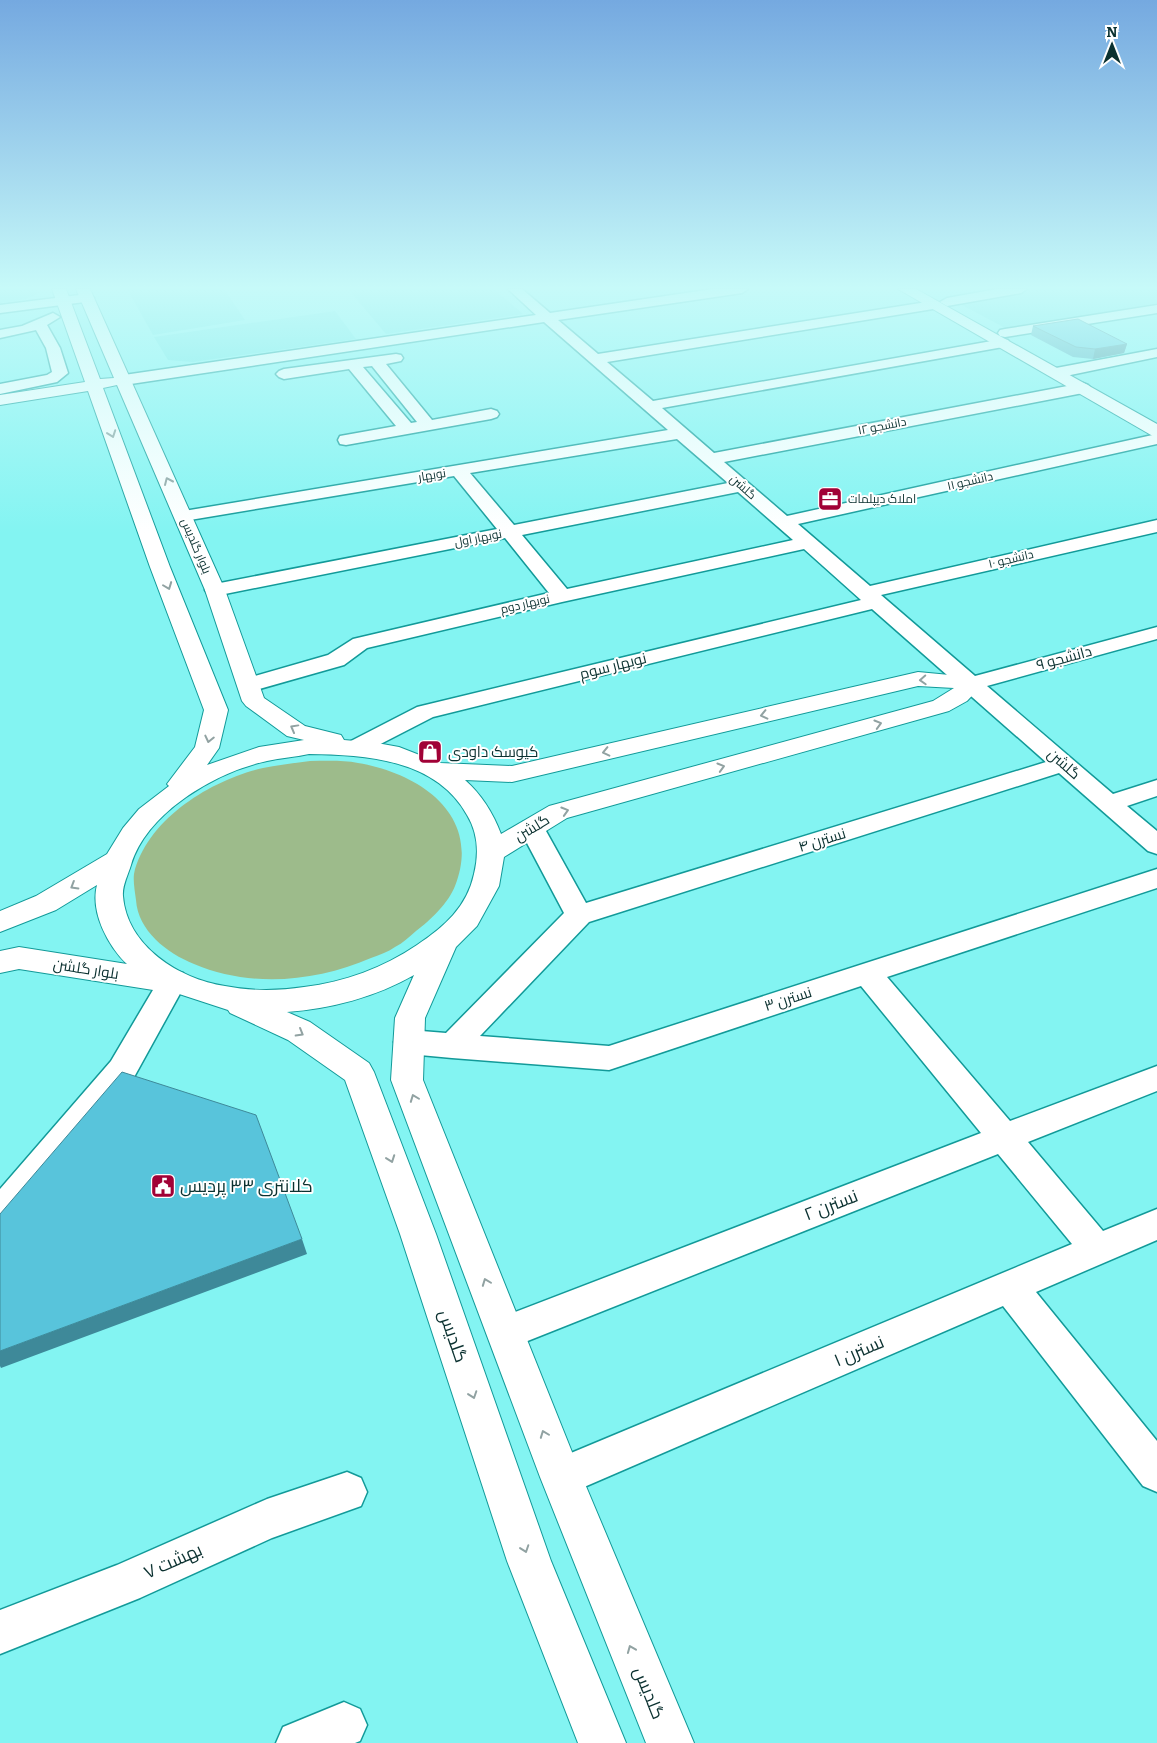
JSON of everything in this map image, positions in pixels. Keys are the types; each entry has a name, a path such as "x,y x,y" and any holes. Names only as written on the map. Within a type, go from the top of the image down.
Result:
{"main road":[{"path":"89,370 139,510 216,710 207,748 171,795 137,826 116,861 109,895 116,928 138,958 173,981 224,998 283,1001 344,993 399,972 444,942 471,913 487,882 492,852 485,820 465,792 436,770 399,755 357,747 309,747 260,755 213,771 171,795"},
{"name":"بلوار گلدیس","path":"120,370 215,590 254,701 296,731 357,747"},
{"path":"1052,370 1157,431"},
{"path":"1073,370 1157,416"},
{"path":"0,400 124,380"},
{"path":"139,510 181,510"},
{"path":"436,770 512,774 918,679 971,684"},
{"name":"گلشن","path":"492,852 558,812 942,706 959,696 971,684"},
{"path":"0,922 46,903 116,861"},
{"name":"گلدیس","path":"444,942 410,1018 407,1080 561,1478 670,1743"},
{"name":"بلوار گلشن","path":"0,962 19,958 173,981"},
{"name":"گلدیس","path":"224,998 299,1031 358,1072 418,1234 529,1561 602,1743"}],"street":[{"path":"0,389 52,379 60,373 59,370"},
{"path":"124,380 188,370"},
{"path":"212,370 232,376 311,370"},
{"path":"359,370 407,429"},
{"path":"384,370 428,425"},
{"name":"گلشن","path":"608,370 1157,845"},
{"path":"649,406 835,370"},
{"path":"1056,373 1066,370"},
{"name":"دانشجو ۱۲","path":"711,459 1083,388"},
{"path":"346,440 491,414"},
{"name":"نوبهار","path":"181,510 458,470 681,433"},
{"name":"دانشجو ۱۱","path":"784,522 1157,439"},
{"path":"458,470 562,596"},
{"name":"نوبهار اول","path":"215,590 742,486"},
{"name":"دانشجو ۱۰","path":"871,597 1157,526"},
{"name":"نوبهار دوم","path":"249,685 336,660 360,642 807,543"},
{"name":"نوبهار سوم","path":"357,747 425,712 871,597"},
{"name":"دانشجو ۹","path":"971,684 1157,632"},
{"name":"نسترن ۴","path":"579,915 1064,764"},
{"path":"1109,803 1157,788"},
{"path":"452,1046 579,915 532,828"},
{"name":"نسترن ۳","path":"409,1042 609,1058 1157,878"},
{"path":"866,973 1097,1249"},
{"path":"0,1213 122,1070 173,981"},
{"name":"نسترن ۲","path":"505,1333 1157,1078"},
{"name":"نسترن ۱","path":"561,1478 1157,1224"},
{"path":"1009,1286 1157,1472"},
{"name":"بهشت ۷","path":"0,1632 126,1583 267,1519 347,1492"},
{"path":"299,1743 344,1725"}],"green space":[{"path":"310,761 346,761 381,768 403,776 423,788 440,802 453,819 460,838 461,861 455,886 444,905 433,917 403,942 380,955 350,966 305,977 260,979 238,977 194,964 164,947 142,922 134,887 134,874 141,854 152,836 167,819 184,805 203,792 223,782 263,768"}],"building":[{"name":"کلانتری ۳۳ پردیس","path":"122,1072 256,1115 302,1239 0,1351 0,1214"}],"place":[{"name":"املاک دیپلمات","path":"830,499"},
{"name":"کیوسک داودی","path":"430,752"},
{"name":"کلانتری ۳۳ پردیس","path":"163,1186"}]}
